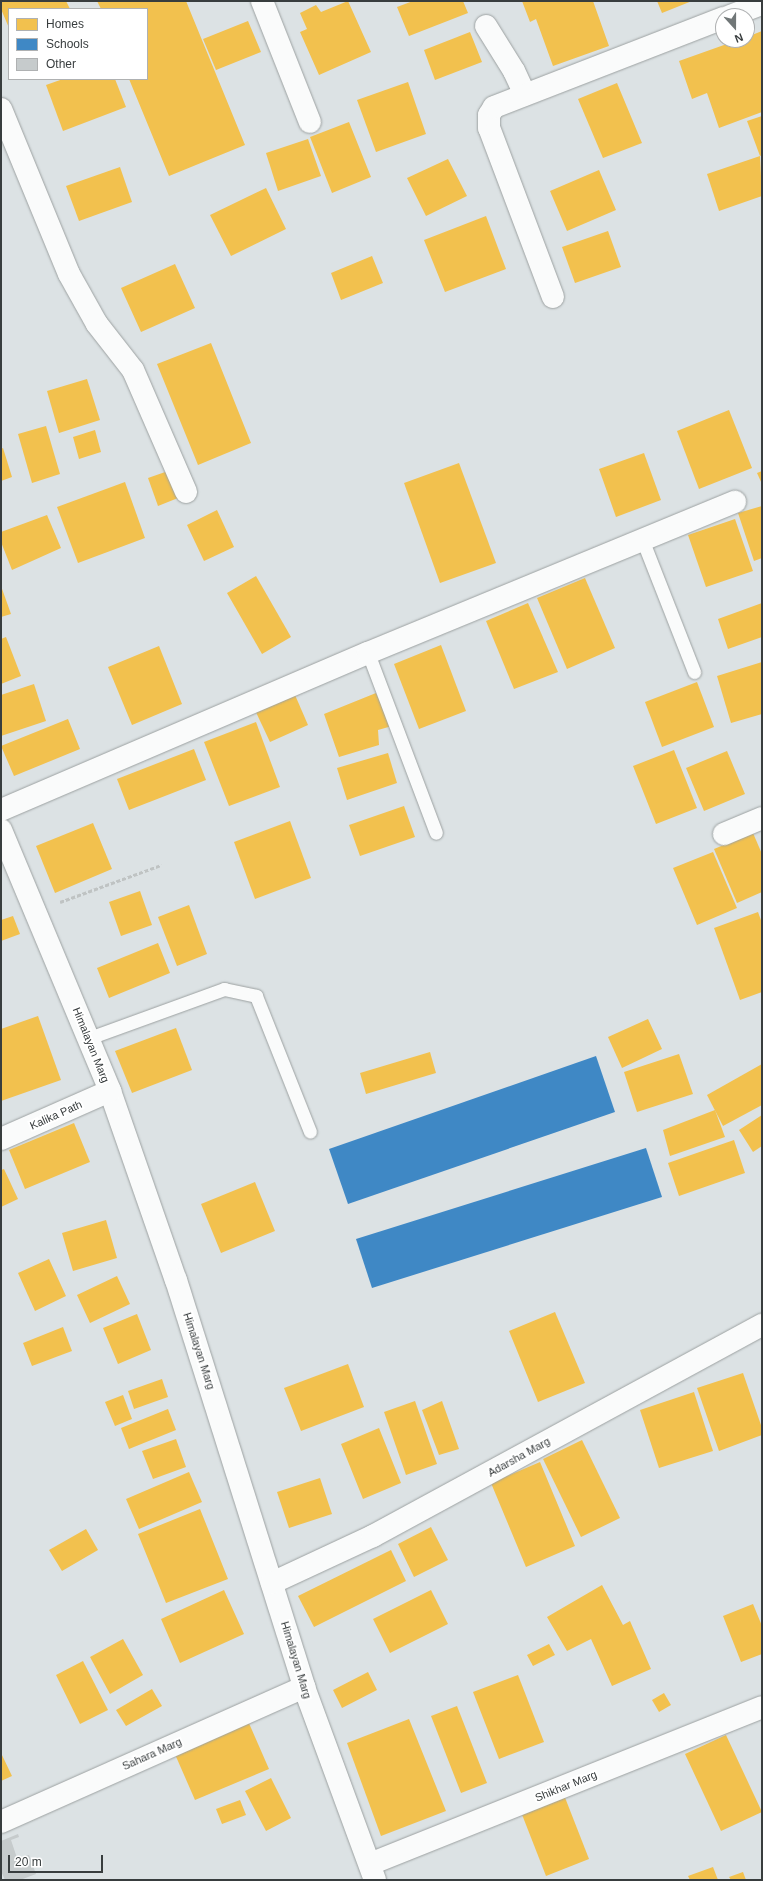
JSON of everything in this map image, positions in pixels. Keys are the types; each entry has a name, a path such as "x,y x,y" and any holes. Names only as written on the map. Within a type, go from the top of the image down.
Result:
{"street":[{"path":"262,1 310,122"},
{"path":"751,8 762,4"},
{"path":"553,297 489,128 489,115 494,106 715,21"},
{"path":"486,26 514,71 525,95"},
{"path":"1,109 69,274 97,324 133,370 186,492"},
{"path":"1,810 368,653 735,502"},
{"path":"724,834 762,818"},
{"name":"Himalayan Marg","path":"1,830 110,1091 176,1280 304,1687 372,1872"},
{"name":"Kalika Path","path":"1,1139 110,1091"},
{"name":"Adarsha Marg","path":"272,1583 373,1536 762,1325"},
{"name":"Sahara Marg","path":"1,1822 304,1687"},
{"name":"Shikhar Marg","path":"372,1872 762,1707"}],"lane":[{"path":"642,539 694,672"},
{"path":"368,653 436,833"},
{"path":"89,1038 224,989 256,996 310,1132"}],"path":[{"path":"35,911 161,865"}],"building: Homes":[{"path":"1,1 66,1 70,8 8,8 8,26 1,9"},
{"path":"97,1 186,1 245,145 169,176 129,80 148,80 148,8 100,8"},
{"path":"348,1 371,52 319,75 300,32 307,29 300,13 316,5 321,12"},
{"path":"413,1 463,1 468,13 409,36 397,7"},
{"path":"522,1 593,1 609,46 553,66 536,19 530,22"},
{"path":"657,1 692,1 662,13"},
{"path":"248,21 261,52 216,70 203,39"},
{"path":"762,31 762,112 719,128 707,93 692,99 679,61 716,48 755,48 755,34"},
{"path":"470,32 482,62 435,80 424,50"},
{"path":"60,80 115,80 126,107 63,131 46,85"},
{"path":"408,82 426,134 376,152 357,100"},
{"path":"617,83 642,143 603,158 578,99"},
{"path":"762,116 762,155 760,156 747,121"},
{"path":"349,122 371,177 332,193 310,137"},
{"path":"308,139 321,176 278,191 266,153"},
{"path":"760,156 762,196 719,211 707,174"},
{"path":"448,159 467,196 426,216 407,178"},
{"path":"120,167 132,202 79,221 66,186"},
{"path":"599,170 616,210 567,231 550,191"},
{"path":"266,188 286,229 231,256 210,215"},
{"path":"486,216 506,269 445,292 424,240"},
{"path":"608,231 621,267 575,283 562,247"},
{"path":"372,256 383,283 341,300 331,273"},
{"path":"175,264 195,308 141,332 121,288"},
{"path":"211,343 251,443 198,465 157,364"},
{"path":"87,379 100,420 59,433 47,391"},
{"path":"729,410 752,468 699,489 677,431"},
{"path":"46,426 60,474 32,483 18,434"},
{"path":"95,430 101,452 79,459 73,437"},
{"path":"3,448 12,477 1,481 1,449"},
{"path":"644,453 661,500 616,517 599,469"},
{"path":"459,463 496,563 440,583 404,483"},
{"path":"168,471 178,498 158,506 148,478"},
{"path":"762,471 762,484 757,473"},
{"path":"125,482 145,538 78,563 57,507"},
{"path":"762,506 762,558 754,561 738,513"},
{"path":"217,510 234,547 204,561 187,525"},
{"path":"47,515 61,548 12,570 1,542 1,532"},
{"path":"735,519 753,571 706,587 688,535"},
{"path":"256,576 291,637 262,654 227,593"},
{"path":"585,578 615,648 567,669 537,598"},
{"path":"1,586 11,614 1,617"},
{"path":"528,603 558,672 514,689 486,621"},
{"path":"762,603 762,637 728,649 718,619"},
{"path":"6,637 21,676 1,684 1,639"},
{"path":"441,645 466,711 419,729 394,664"},
{"path":"159,646 182,704 132,725 108,667"},
{"path":"762,662 762,714 731,723 717,676"},
{"path":"697,682 714,727 662,747 645,702"},
{"path":"34,684 46,721 1,736 1,695"},
{"path":"292,688 308,725 270,742 253,706"},
{"path":"376,693 392,726 378,730 379,745 339,757 324,714"},
{"path":"68,719 80,749 14,776 1,746"},
{"path":"256,722 280,787 229,806 204,742"},
{"path":"194,749 206,780 129,810 117,779"},
{"path":"674,750 697,808 656,824 633,766"},
{"path":"727,751 745,794 704,811 686,768"},
{"path":"388,753 397,783 347,800 337,768"},
{"path":"404,806 415,837 360,856 349,825"},
{"path":"290,821 311,878 255,899 234,842"},
{"path":"93,823 112,869 55,893 36,846"},
{"path":"753,833 762,854 762,892 737,903 714,849"},
{"path":"713,852 737,908 697,925 673,868"},
{"path":"140,891 152,925 121,936 109,902"},
{"path":"189,905 207,954 177,966 158,917"},
{"path":"758,912 762,923 762,992 740,1000 714,928"},
{"path":"13,916 20,934 1,941 1,920"},
{"path":"158,943 170,973 109,998 97,968"},
{"path":"38,1016 61,1080 1,1101 1,1029"},
{"path":"648,1019 662,1049 622,1068 608,1037"},
{"path":"176,1028 192,1070 132,1093 115,1051"},
{"path":"430,1052 436,1073 366,1094 360,1073"},
{"path":"679,1054 693,1094 637,1112 624,1072"},
{"path":"762,1064 762,1105 723,1126 707,1095"},
{"path":"715,1110 725,1137 670,1156 663,1130"},
{"path":"762,1115 762,1146 753,1152 739,1130"},
{"path":"74,1123 90,1162 25,1189 9,1150"},
{"path":"734,1140 745,1173 679,1196 668,1163"},
{"path":"4,1169 18,1199 1,1207 1,1170"},
{"path":"255,1182 275,1231 221,1253 201,1204"},
{"path":"106,1220 117,1258 73,1271 62,1233"},
{"path":"49,1259 66,1296 35,1311 18,1273"},
{"path":"117,1276 130,1304 90,1323 77,1295"},
{"path":"555,1312 585,1383 538,1402 509,1331"},
{"path":"137,1314 151,1350 118,1364 103,1328"},
{"path":"63,1327 72,1351 32,1366 23,1343"},
{"path":"348,1364 364,1407 301,1431 284,1388"},
{"path":"743,1373 762,1428 762,1435 719,1451 697,1388"},
{"path":"162,1379 168,1397 134,1409 128,1391"},
{"path":"694,1392 713,1451 659,1468 640,1410"},
{"path":"123,1395 132,1419 115,1426 105,1402"},
{"path":"415,1401 437,1464 406,1475 384,1412"},
{"path":"442,1401 459,1449 439,1455 422,1410"},
{"path":"168,1409 176,1430 129,1449 121,1428"},
{"path":"379,1428 401,1483 363,1499 341,1444"},
{"path":"176,1439 186,1467 153,1479 142,1451"},
{"path":"582,1440 620,1518 581,1537 543,1459"},
{"path":"540,1462 575,1546 526,1567 491,1483"},
{"path":"189,1472 202,1502 139,1529 126,1499"},
{"path":"320,1478 332,1514 289,1528 277,1492"},
{"path":"200,1509 228,1579 166,1603 138,1534"},
{"path":"431,1527 448,1560 414,1577 398,1544"},
{"path":"86,1529 98,1550 62,1571 49,1550"},
{"path":"391,1550 406,1581 314,1627 298,1596"},
{"path":"602,1585 623,1625 630,1621 651,1669 612,1686 591,1639 567,1651 547,1617"},
{"path":"224,1590 244,1634 180,1663 161,1619"},
{"path":"431,1590 448,1624 390,1653 373,1619"},
{"path":"753,1604 762,1626 762,1654 741,1662 723,1616"},
{"path":"123,1639 143,1675 110,1694 90,1657"},
{"path":"549,1644 555,1655 533,1666 527,1655"},
{"path":"83,1661 108,1710 80,1724 56,1675"},
{"path":"368,1672 377,1690 342,1708 333,1690"},
{"path":"518,1675 544,1742 499,1759 473,1692"},
{"path":"152,1689 162,1706 126,1726 116,1710"},
{"path":"664,1693 671,1705 659,1712 652,1700"},
{"path":"457,1706 487,1783 461,1793 431,1716"},
{"path":"409,1719 446,1811 381,1836 347,1743"},
{"path":"248,1721 269,1769 195,1800 174,1752"},
{"path":"726,1735 762,1812 721,1831 685,1754"},
{"path":"1,1753 12,1776 1,1781"},
{"path":"271,1778 291,1818 266,1831 245,1791"},
{"path":"564,1795 589,1859 546,1876 521,1812"},
{"path":"240,1800 246,1815 222,1824 216,1809"},
{"path":"713,1867 718,1880 690,1880 688,1876"},
{"path":"743,1872 746,1880 731,1880 729,1877"}],"building: Schools":[{"path":"596,1056 615,1112 348,1204 329,1149"},
{"path":"646,1148 662,1197 372,1288 356,1239"}],"building: Other":[{"path":"18,1834 19,1837 11,1840 17,1858 29,1855 36,1874 20,1880 5,1880 1,1871 1,1841"}]}
